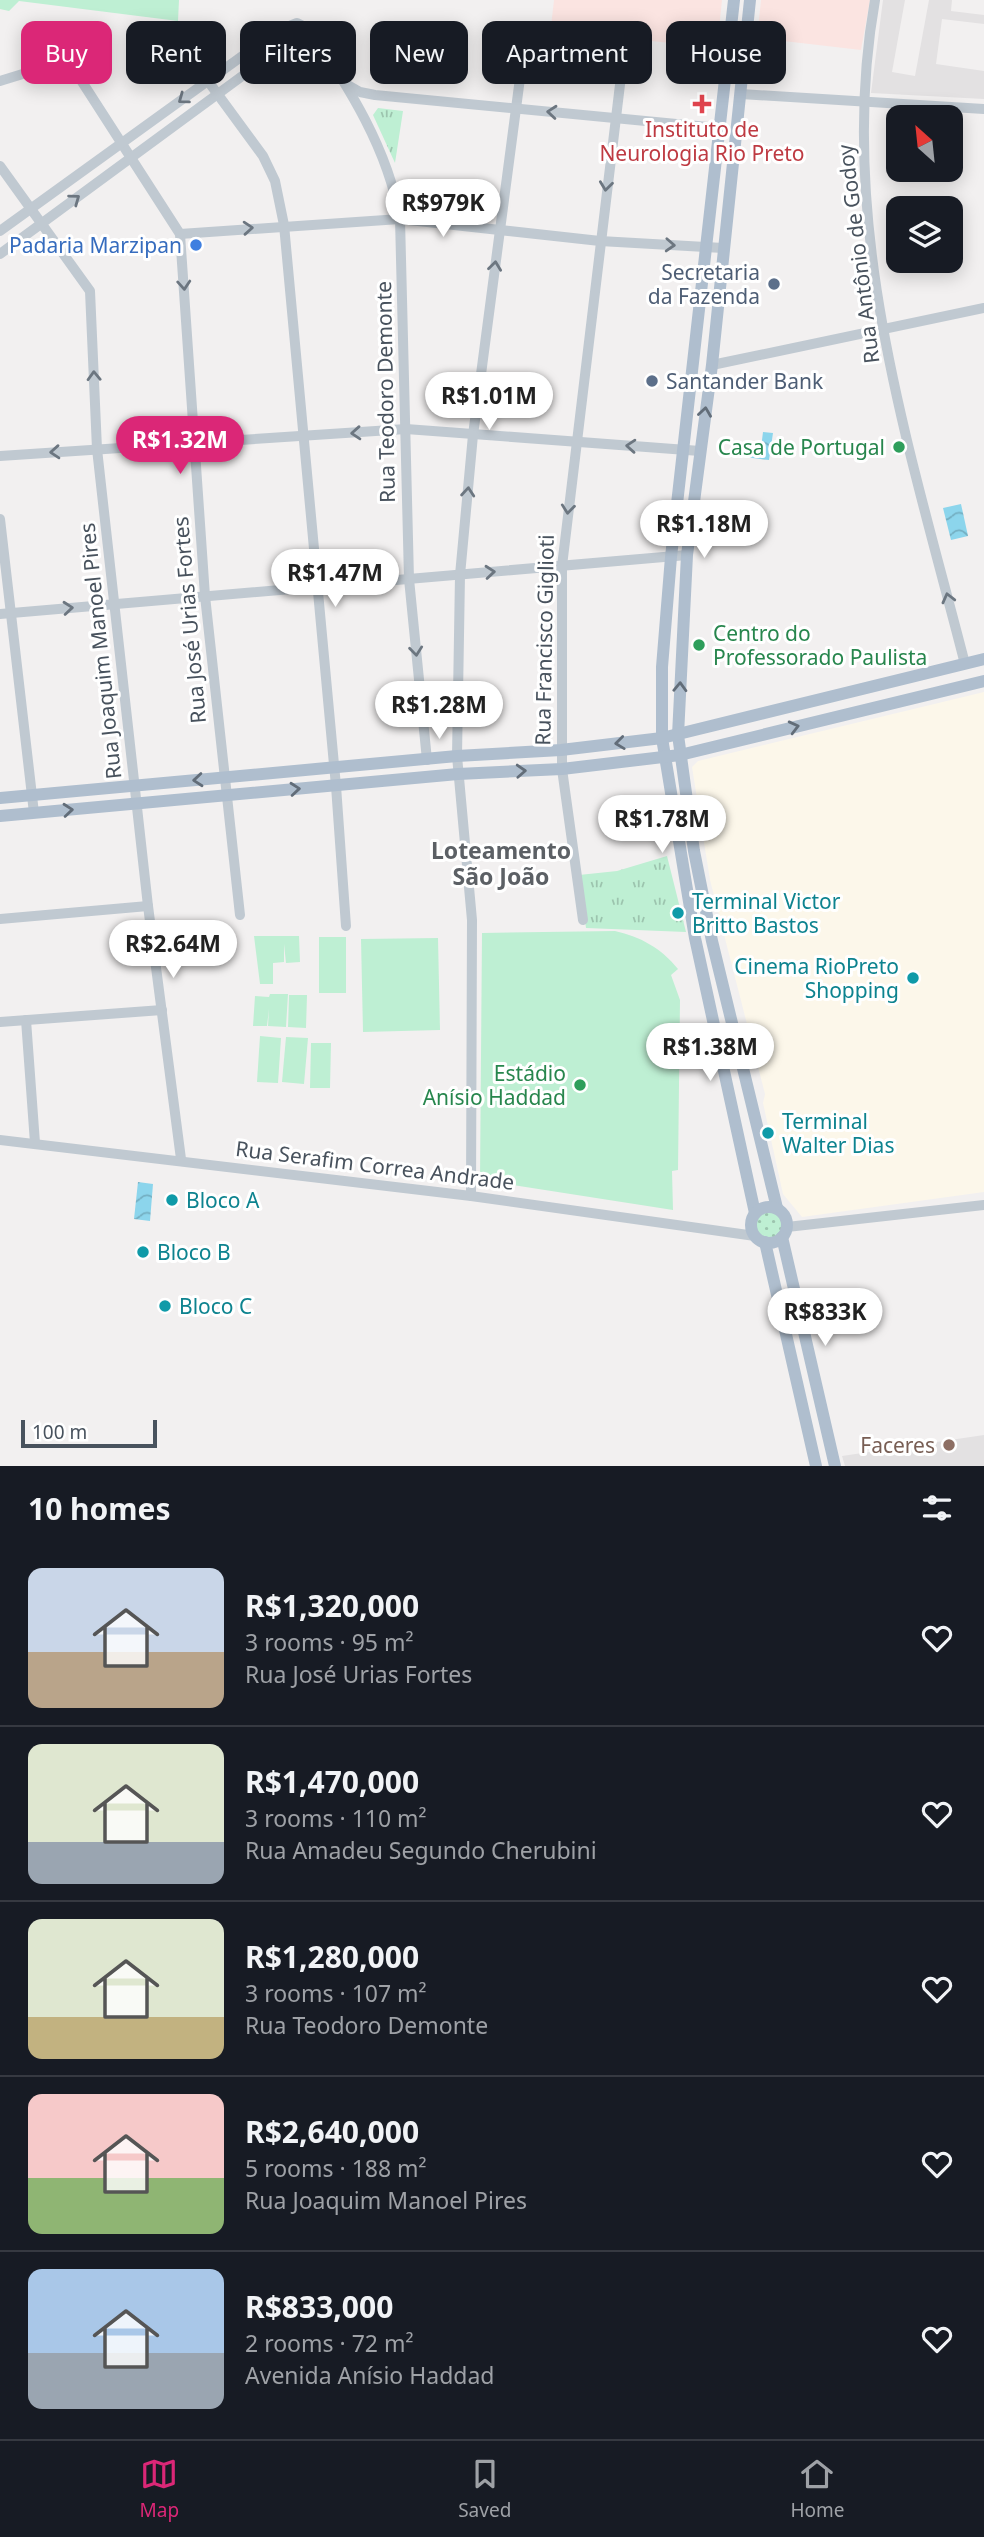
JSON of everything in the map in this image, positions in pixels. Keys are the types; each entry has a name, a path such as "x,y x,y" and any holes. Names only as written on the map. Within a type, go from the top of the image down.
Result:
{"main road":[{"path":"734,0 705,247 695,364 671,556 662,667 662,738 697,945 755,1213 754,1235 815,1461 833,1459 785,1232 785,1216 777,1208 712,942 678,735 687,555 712,365 750,0"},
{"path":"718,128 736,130"},
{"path":"695,364 712,365"},
{"path":"0,798 457,756 561,750 662,738 984,659"},
{"path":"965,664 971,684"},
{"path":"0,816 458,774 562,769 680,755 984,681"},
{"path":"878,685 880,706"},
{"path":"751,717 757,736"},
{"path":"697,945 712,942"},
{"path":"755,1213 765,1207 777,1208"},
{"path":"754,1235 785,1232"}],"street":[{"name":"Rua Antônio de Godoy","path":"874,0 862,102 870,225 882,329 965,664"},
{"name":"Rua José Urias Fortes","path":"0,81 68,60 120,144 167,209 180,234 205,596 240,915"},
{"path":"0,254 240,78"},
{"path":"0,231 204,84"},
{"path":"210,84 263,156 275,181 284,225 337,786 346,926"},
{"name":"Rua Teodoro Demonte","path":"343,84 366,122 394,187 400,219 408,579 426,760"},
{"path":"346,84 360,92 375,95 718,128"},
{"path":"471,1196 472,920 457,756 460,575 473,435 519,84"},
{"name":"Rua Francisco Giglioti","path":"583,920 562,769 562,566 620,84"},
{"path":"741,94 984,109"},
{"path":"366,122 366,106 375,95"},
{"name":"Rua Joaquim Manoel Pires","path":"0,166 90,291 97,449 148,906 181,1159"},
{"path":"180,234 400,219 600,240 723,248"},
{"path":"712,365 984,308"},
{"path":"0,456 406,429 699,451"},
{"path":"0,519 5,613 34,813"},
{"path":"5,613 687,555"},
{"path":"0,919 148,906"},
{"path":"0,1022 162,1010"},
{"path":"26,1020 35,1143"},
{"name":"Rua Serafim Correa Andrade","path":"0,1140 181,1159 754,1235"},
{"path":"785,1232 984,1205"}],"shaded area":[{"path":"554,0 722,0 720,21 666,21 666,43 652,41 652,21 552,21"},
{"path":"761,0 870,0 861,50 786,41 786,21 759,21"},
{"path":"883,0 905,0 892,72 915,76 929,0 952,0 951,11 984,15 984,24 942,19 936,64 984,71 984,99 871,93"},
{"path":"984,692 984,1192 802,1217 783,1194 763,1103 765,1094 710,880 692,767 698,761"},
{"name":"Faceres","path":"984,1435 984,1466 845,1466 842,1456"}],"green space":[{"path":"0,0 179,0 178,21 19,1 9,11 0,9"},
{"path":"378,108 403,111 395,163 373,115"},
{"path":"667,856 686,932 586,928 579,875 617,871"},
{"name":"Estádio Anísio Haddad","path":"615,931 650,944 678,969 671,975 680,1000 678,1170 672,1171 673,1210 480,1180 482,933"},
{"path":"254,936 299,936 300,962 286,963 284,944 284,962 273,963 273,984 260,984"},
{"path":"319,937 346,937 346,993 319,993"},
{"path":"438,938 440,1030 363,1032 361,939"},
{"path":"270,994 288,994 286,1027 268,1026 269,1009 267,1026 253,1026 255,996 269,997"},
{"path":"289,995 307,995 306,1028 288,1027"},
{"path":"260,1036 281,1038 278,1083 257,1082"},
{"path":"286,1037 308,1038 304,1084 282,1082"},
{"path":"311,1043 331,1043 330,1088 310,1088"},
{"path":"770,1211 780,1215 784,1225 780,1235 770,1239 760,1235 756,1225 760,1215"}],"water":[{"path":"763,432 773,433 769,460 737,456 738,446 761,448"},
{"path":"961,504 968,536 951,540 943,508"},
{"path":"138,1182 153,1184 150,1221 134,1219"}],"place":[{"name":"Instituto de Neurologia Rio Preto","path":"702,104"},
{"name":"Padaria Marzipan","path":"196,245"},
{"name":"Secretaria da Fazenda","path":"774,284"},
{"name":"Santander Bank","path":"652,381"},
{"name":"Casa de Portugal","path":"899,447"},
{"name":"Centro do Professorado Paulista","path":"699,645"},
{"name":"Terminal Victor Britto Bastos","path":"678,913"},
{"name":"Cinema RioPreto Shopping","path":"913,978"},
{"name":"Estádio Anísio Haddad","path":"580,1085"},
{"name":"Terminal Walter Dias","path":"768,1133"},
{"name":"Bloco A","path":"172,1200"},
{"name":"Bloco B","path":"143,1252"},
{"name":"Bloco C","path":"165,1306"},
{"name":"Faceres","path":"949,1445"}],"district":[{"name":"Loteamento São João","path":"501,863"}]}
